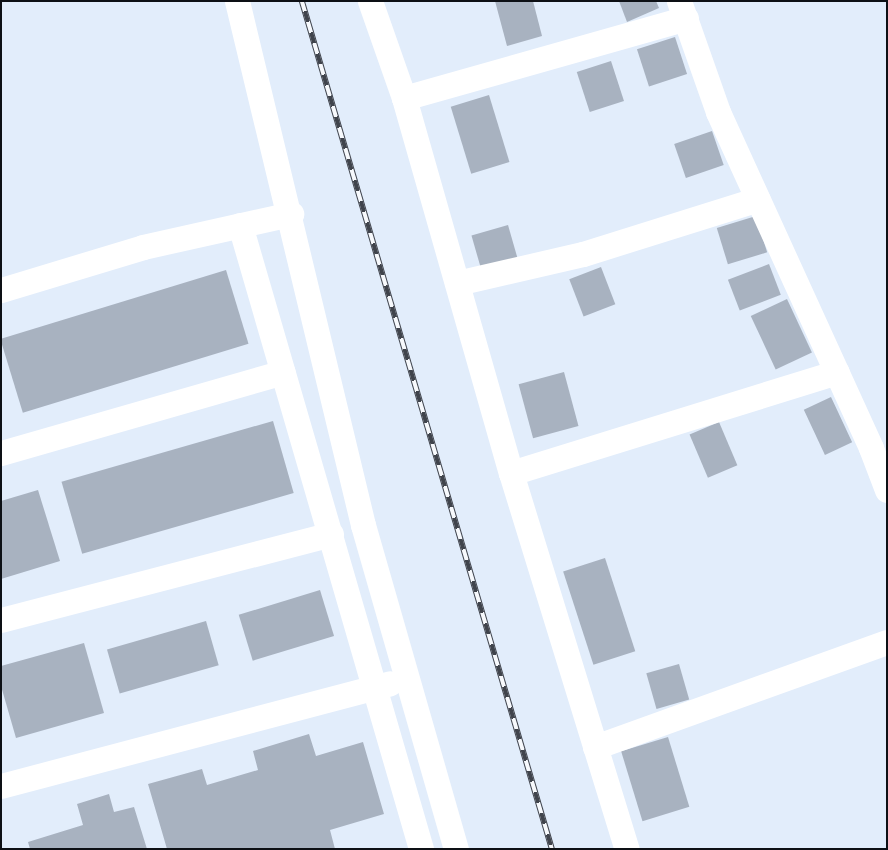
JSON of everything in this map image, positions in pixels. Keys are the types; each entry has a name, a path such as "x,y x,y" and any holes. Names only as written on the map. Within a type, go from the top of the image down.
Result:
{"street":[{"path":"238,1 363,525 456,849"},
{"path":"370,1 404,98 511,473 626,849"},
{"path":"404,98 683,10 718,112 837,372 887,490"},
{"path":"457,283 583,254 758,199"},
{"path":"1,290 143,247 290,214"},
{"path":"240,225 375,687 417,848"},
{"path":"1,453 283,372"},
{"path":"511,473 837,372"},
{"path":"1,620 331,534"},
{"path":"595,747 887,642"},
{"path":"1,786 407,679"}],"building":[{"path":"495,1 533,1 542,36 507,46"},
{"path":"619,1 656,1 659,8 627,22"},
{"path":"675,37 687,74 649,86 637,49"},
{"path":"611,61 624,101 590,112 577,72"},
{"path":"489,95 509,162 471,174 451,107"},
{"path":"712,131 724,165 686,178 674,144"},
{"path":"756,216 767,252 728,264 717,228"},
{"path":"508,225 518,260 481,270 471,235"},
{"path":"769,264 781,295 740,311 728,280"},
{"path":"601,267 615,304 584,317 569,279"},
{"path":"226,270 249,344 23,413 1,339"},
{"path":"787,299 812,352 776,369 751,316"},
{"path":"564,372 578,426 533,438 519,384"},
{"path":"831,397 852,442 825,455 804,410"},
{"path":"273,421 294,493 82,554 62,482"},
{"path":"719,422 737,465 708,478 690,435"},
{"path":"38,490 60,561 1,579 1,501"},
{"path":"605,558 635,651 593,665 563,572"},
{"path":"320,590 334,636 253,661 239,615"},
{"path":"206,621 219,665 120,694 107,649"},
{"path":"84,643 104,713 16,738 1,686 1,666"},
{"path":"679,664 689,700 657,709 646,673"},
{"path":"309,734 316,756 363,742 384,814 330,830 335,849 167,849 148,784 202,769 207,785 258,770 253,751"},
{"path":"668,737 689,807 642,821 621,751"},
{"path":"109,794 114,812 134,807 147,849 30,849 28,842 83,825 77,804"}],"railway":[{"path":"302,1 552,849"}]}
